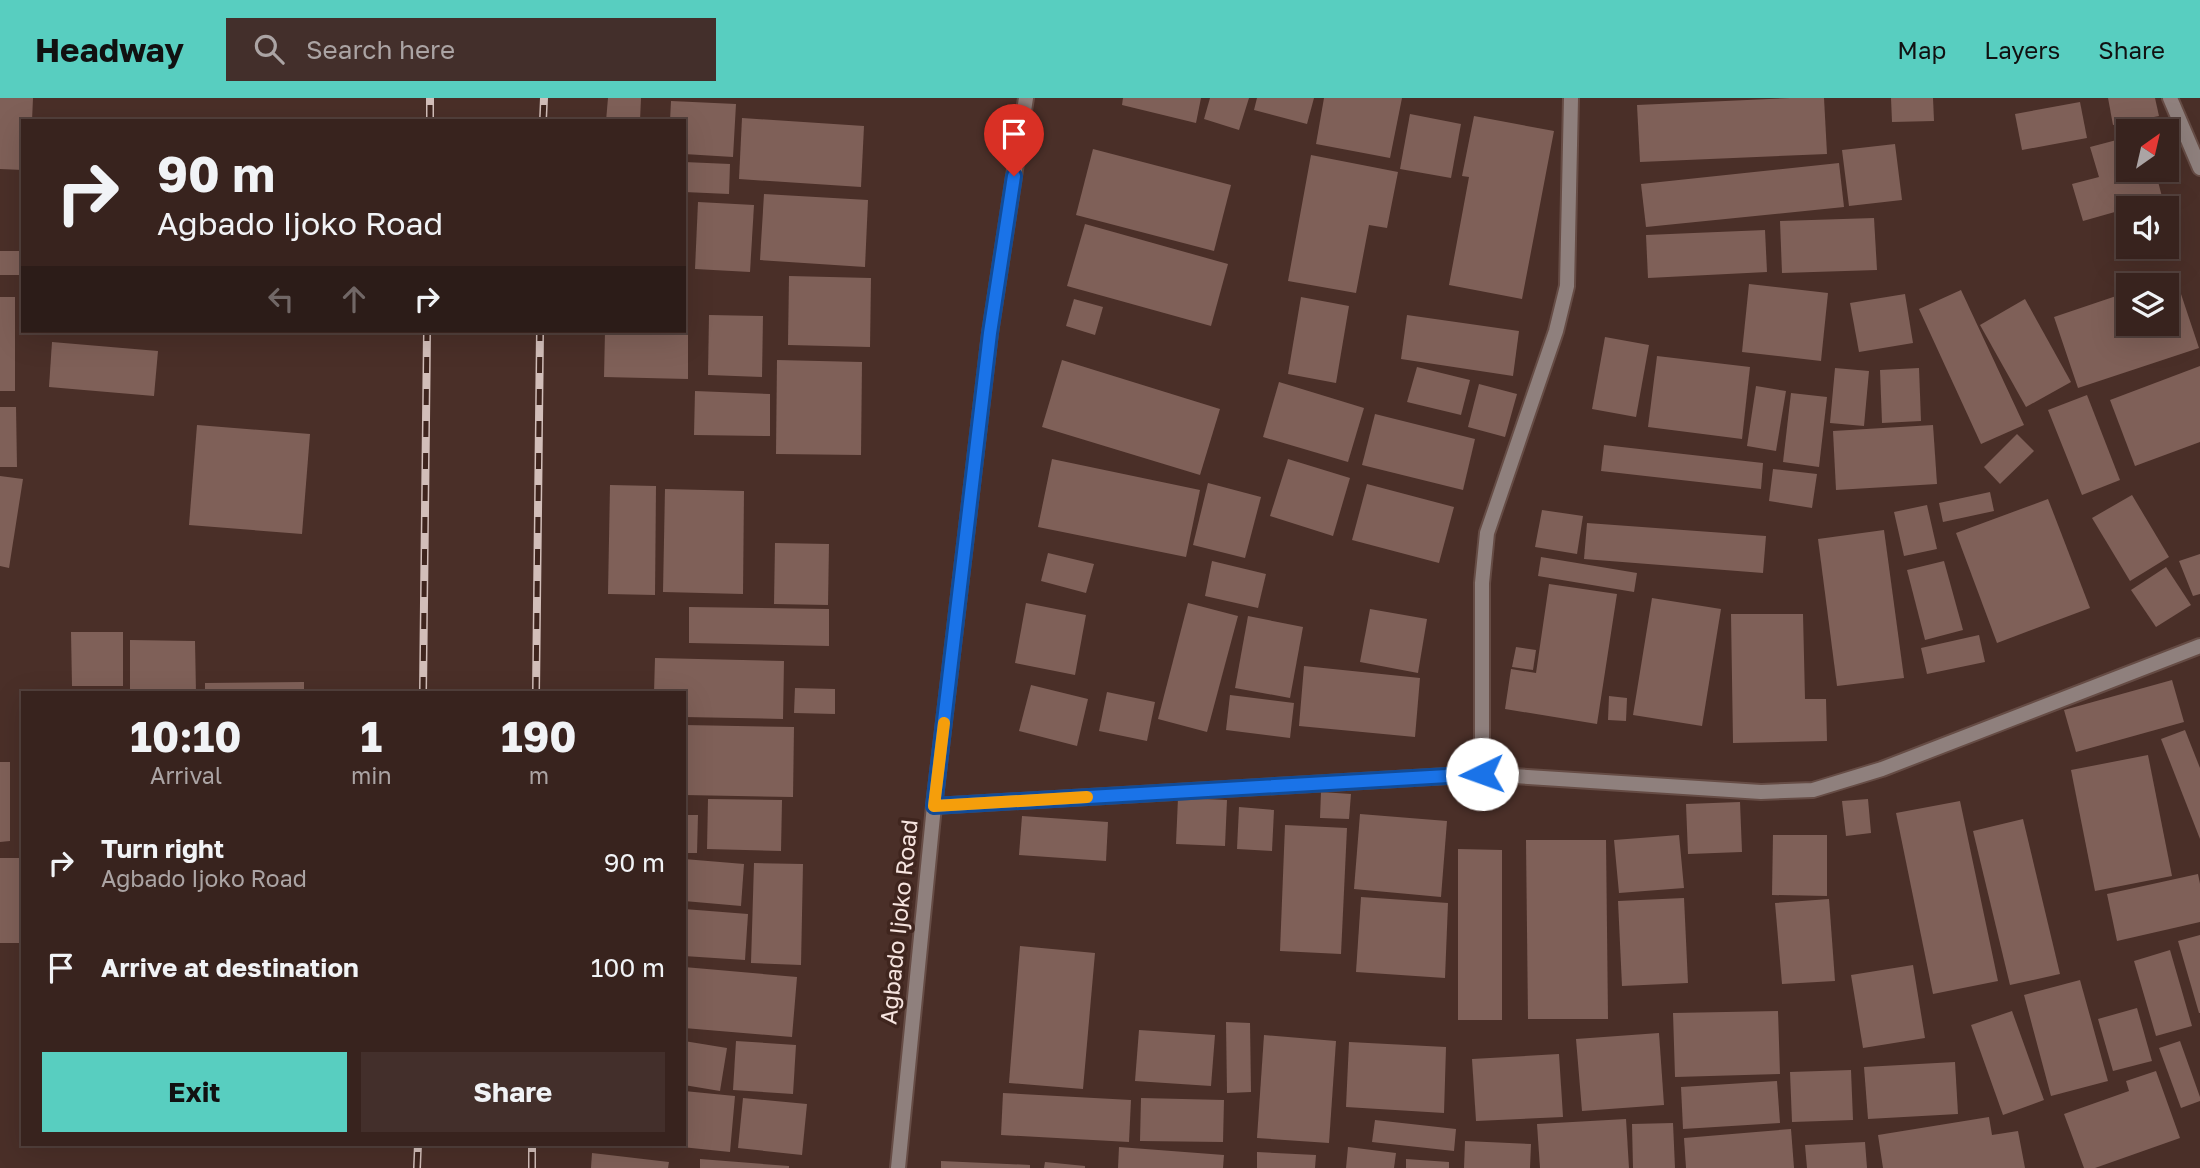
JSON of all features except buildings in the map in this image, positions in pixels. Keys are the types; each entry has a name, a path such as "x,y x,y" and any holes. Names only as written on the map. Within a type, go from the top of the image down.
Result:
{"street":[{"name":"Agbado Ijoko Road","path":"898,1168 934,806 990,333 1026,98"},
{"path":"1482,774 1482,583 1487,533 1556,331 1567,286 1571,98"},
{"path":"2169,98 2200,169"},
{"path":"934,806 1482,774 1761,792 1813,790 1882,769 2200,646"}],"railway":[{"path":"430,98 430,119"},
{"path":"543,119 544,98"},
{"path":"423,691 427,333"},
{"path":"536,691 540,333"},
{"path":"417,1168 418,1146"},
{"path":"532,1146 532,1168"}],"slow traffic":[{"path":"944,723 934,806 1087,797"}],"route":[{"path":"1014,176 990,333 934,806 1482,774"}]}
